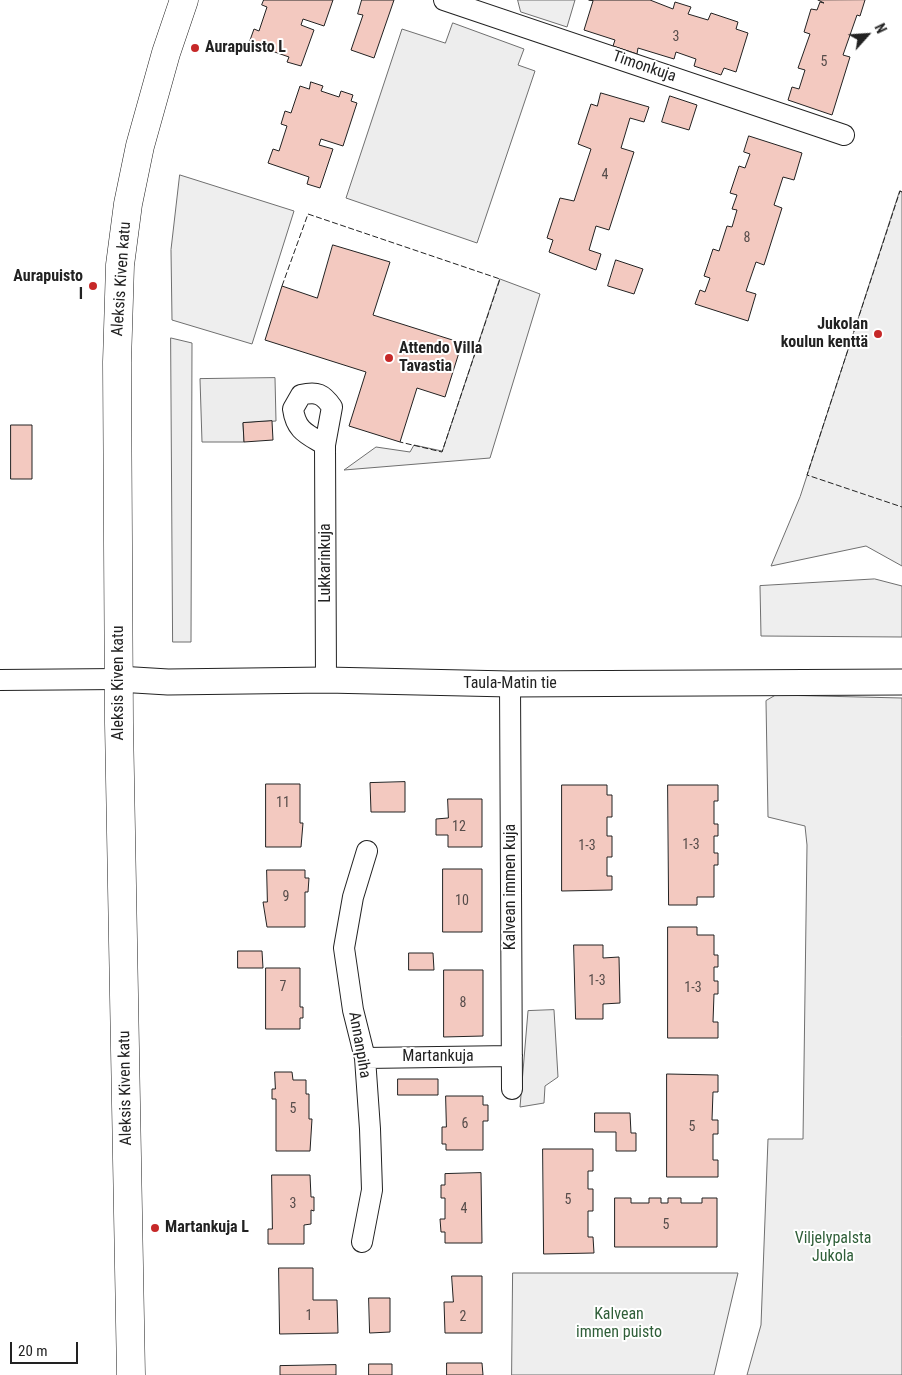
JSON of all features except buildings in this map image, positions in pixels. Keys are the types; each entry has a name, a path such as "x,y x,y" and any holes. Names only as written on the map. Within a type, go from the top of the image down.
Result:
{"main road":[{"name":"Aleksis Kiven katu","path":"131,1375 118,679 117,362 120,265 128,204 140,146 166,53 184,0"}],"street":[{"name":"Timonkuja","path":"444,0 844,135"},
{"name":"Lukkarinkuja","path":"325,445 326,680"},
{"path":"0,680 118,679"},
{"name":"Taula-Matin tie","path":"118,679 168,682 326,680 510,684 902,682"},
{"name":"Kalvean immen kuja","path":"510,684 512,1089"},
{"name":"Annanpiha","path":"362,1242 372,1190 365,1058 353,1010 344,948 353,897 367,850"},
{"name":"Martankuja","path":"365,1058 512,1056"}],"green space":[{"path":"518,0 575,0 567,27 521,12"},
{"path":"180,175 294,211 252,344 172,320 171,250"},
{"name":"Jukolan koulun kenttä","path":"900,191 902,192 902,566 866,546 771,566 800,497"},
{"path":"500,279 540,294 490,458 344,470 376,447 410,452 414,445 442,451"},
{"path":"171,338 192,343 191,642 173,642"},
{"path":"875,579 902,586 902,637 761,636 760,586"},
{"name":"Viljelypalsta Jukola","path":"776,695 902,698 902,1375 747,1375 761,1325 768,1139 803,1139 807,845 805,826 768,817 766,701"},
{"name":"Kalvean immen puisto","path":"513,1273 738,1273 714,1375 512,1375"}],"shaded area":[{"path":"453,23 524,49 518,65 535,71 477,243 346,198 402,29 445,43"},
{"path":"275,378 276,421 243,423 244,442 202,442 200,379"},
{"path":"554,1010 558,1077 545,1086 544,1103 520,1107 528,1011"}],"fence":[{"path":"902,192 900,191 807,475 902,507"},
{"path":"282,286 308,214 500,279 442,452 400,442"}],"place":[{"name":"Aurapuisto L","path":"195,48"},
{"name":"Aurapuisto I","path":"93,286"},
{"name":"Jukolan koulun kenttä","path":"878,334"},
{"name":"Attendo Villa Tavastia","path":"389,358"},
{"name":"Martankuja L","path":"155,1228"}]}
